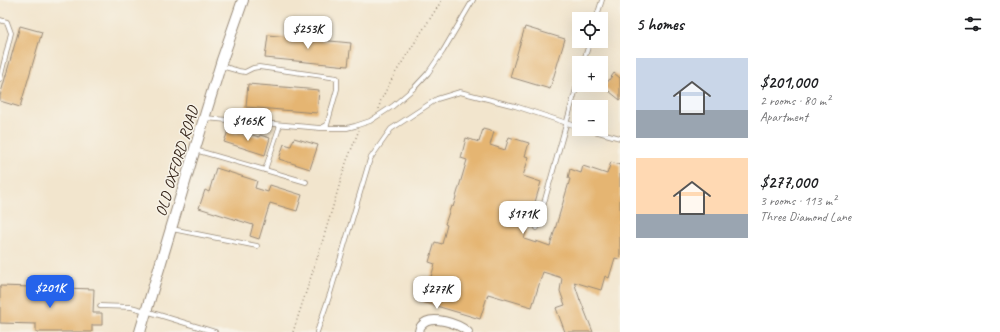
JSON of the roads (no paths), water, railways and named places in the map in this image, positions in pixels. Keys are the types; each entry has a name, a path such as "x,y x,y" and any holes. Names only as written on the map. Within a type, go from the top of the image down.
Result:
{"street":[{"name":"OLD OXFORD ROAD","path":"140,332 204,118 242,0"},
{"path":"419,332 421,326 427,321 434,320 454,324 468,332"}],"lane":[{"path":"204,118 320,128 347,128 377,118 414,88 428,73 473,0"},
{"path":"598,12 602,0"},
{"path":"0,20 7,22 11,33 0,79"},
{"path":"220,66 245,72 259,67 337,78 337,89 327,125 320,128"},
{"path":"317,332 330,294 370,159 391,129 437,99 460,92 515,106 572,125"},
{"path":"536,228 575,92"},
{"path":"265,170 280,124"},
{"path":"608,135 620,138"},
{"path":"195,150 306,182"},
{"path":"171,229 257,246"},
{"path":"100,306 131,307 215,332"}]}
